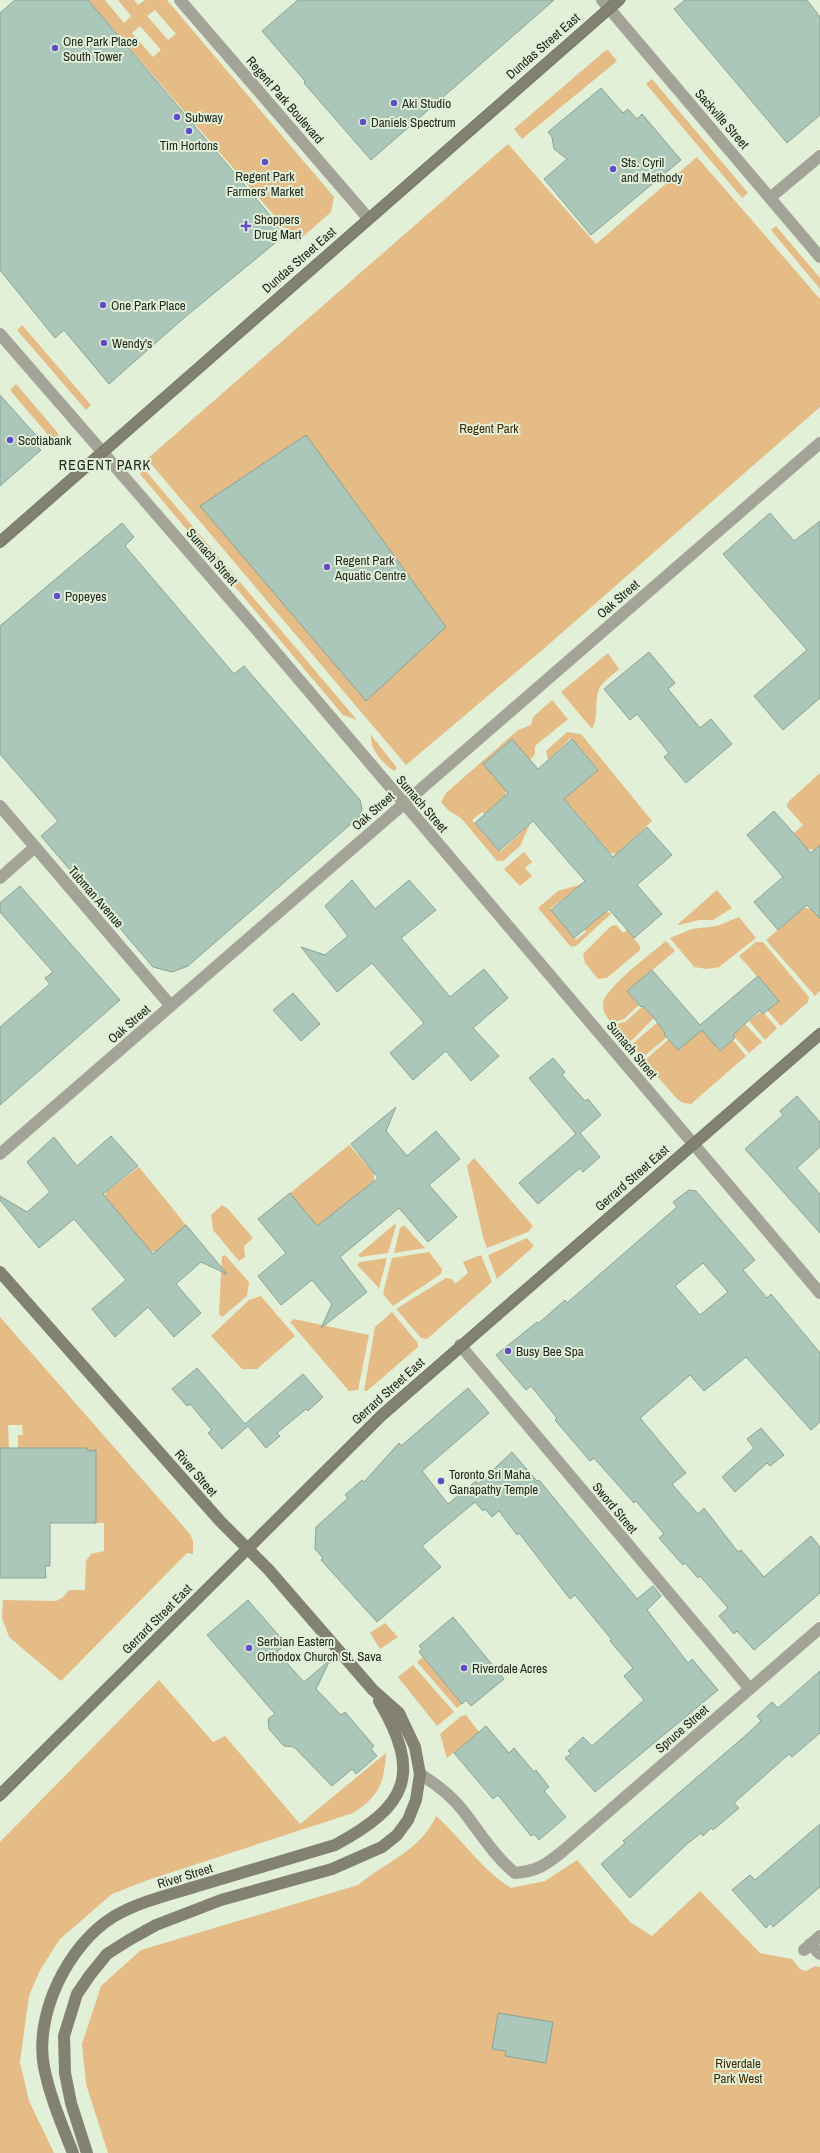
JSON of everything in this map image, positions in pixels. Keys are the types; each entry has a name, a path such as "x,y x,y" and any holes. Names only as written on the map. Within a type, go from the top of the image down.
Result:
{"main road":[{"name":"Dundas Street East","path":"0,542 368,218 606,4 619,0"},
{"name":"Gerrard Street East","path":"0,1795 375,1421 460,1345 820,1034"},
{"name":"River Street","path":"0,1272 220,1520 248,1548 373,1690 399,1713 415,1746 420,1774 416,1800 408,1820 397,1836 382,1848 332,1869 221,1900 163,1922 129,1940 103,1960 77,1994 64,2036 65,2073 71,2103 87,2153"},
{"name":"River Street","path":"73,2153 52,2097 44,2066 43,2043 46,2017 62,1973 90,1936 113,1918 148,1902 335,1845 361,1831 376,1820 395,1798 403,1772 404,1759 401,1744 393,1724 373,1690"}],"street":[{"name":"Regent Park Boulevard","path":"180,0 368,218"},
{"name":"Sackville Street","path":"606,4 820,256"},
{"path":"771,197 820,156"},
{"name":"Sumach Street","path":"0,334 103,451 820,1293"},
{"name":"Oak Street","path":"0,1154 820,443"},
{"name":"Tubman Avenue","path":"0,806 170,1006"},
{"path":"0,878 34,847"},
{"name":"Sword Street","path":"460,1345 750,1689"},
{"name":"Spruce Street","path":"420,1774 435,1783 463,1811 501,1862 516,1873 534,1871 549,1863 563,1852 820,1628"},
{"path":"820,1936 807,1947 820,1954"}],"green space":[{"path":"88,0 105,0 124,23 131,16 118,0 134,0 138,5 145,0 167,0 334,197 331,212 297,242","holes":["155,10 176,34 168,40 147,16","140,26 161,50 153,57 132,33"]},
{"path":"606,50 609,51 617,61 522,139 514,129"},
{"path":"652,79 748,193 742,198 646,84"},
{"name":"Regent Park","path":"508,144 596,244 697,157 820,299 820,407 540,652 406,765 147,459"},
{"path":"776,226 820,278 820,289 771,230"},
{"path":"22,325 91,405 86,410 17,330"},
{"path":"16,384 58,433 58,436 54,442 10,390"},
{"path":"144,469 357,720 343,715 140,474"},
{"path":"608,653 619,669 599,689 595,719 592,729 561,692"},
{"path":"552,700 568,719 535,746 535,754 506,790 505,796 484,814 482,812 472,820 500,852 530,824 520,846 503,861 497,861 461,818 448,810 441,802 446,793 518,730 531,725 533,717"},
{"path":"567,732 581,734 652,821 617,854 610,853 565,800 565,794 598,769 571,738 548,760 546,751"},
{"path":"371,735 397,768 394,771 378,756 372,746"},
{"path":"820,773 820,845 815,850 807,849 794,833 803,825 787,807 788,802"},
{"path":"524,852 532,862 525,868 532,876 520,886 504,869"},
{"path":"582,884 550,909 576,940 586,932 584,930 605,912 612,913 576,946 571,947 538,908 558,891"},
{"path":"717,890 732,908 713,920 699,920 678,924"},
{"path":"804,908 811,909 820,919 820,991 815,996 766,940"},
{"path":"739,917 756,938 719,967 707,969 694,967 670,938 692,929 717,926"},
{"path":"616,925 623,933 627,930 640,946 640,950 607,978 598,979 585,963 583,954 611,926"},
{"path":"666,941 675,951 627,991 639,1005 624,1019 611,1023 603,1009 603,1003 606,996 620,980"},
{"path":"756,942 763,942 809,997 808,1002 781,1026 767,1010 779,1001 739,956"},
{"path":"643,1006 654,1018 629,1043 613,1025 625,1022"},
{"path":"760,1012 763,1014 764,1013 777,1028 765,1040 749,1021"},
{"path":"658,1022 666,1032 667,1037 642,1058 631,1045"},
{"path":"745,1024 762,1042 749,1053 733,1035"},
{"path":"702,1030 720,1051 733,1040 746,1056 691,1104 684,1103 678,1100 644,1061 669,1039 678,1050"},
{"path":"349,1145 374,1173 374,1181 318,1225 313,1224 290,1193"},
{"path":"474,1158 533,1226 528,1232 487,1248 483,1237 467,1166"},
{"path":"139,1167 186,1225 159,1251 151,1252 105,1197 106,1192"},
{"path":"222,1205 228,1209 253,1238 244,1246 245,1257 239,1261 213,1230 211,1215"},
{"path":"395,1224 396,1226 388,1253 360,1257 358,1255"},
{"path":"404,1225 425,1248 394,1253 400,1228"},
{"path":"527,1238 534,1246 497,1279 488,1255"},
{"path":"429,1252 442,1269 441,1274 393,1306 383,1294 392,1258"},
{"path":"225,1255 249,1282 247,1296 222,1317 219,1314 222,1256"},
{"path":"481,1255 492,1282 427,1339 421,1338 396,1309 446,1278 452,1279 455,1284 468,1273 463,1262"},
{"path":"387,1258 379,1288 357,1265 360,1262"},
{"path":"261,1296 295,1336 257,1369 242,1369 211,1336 249,1300"},
{"path":"392,1312 417,1342 418,1347 367,1391 364,1391 375,1327"},
{"path":"0,1317 190,1534 193,1541 193,1554 187,1553 61,1681 9,1637 2,1618 3,1600 56,1601 62,1598 69,1590 85,1590 86,1561 91,1554 104,1551 104,1523 96,1523 96,1451 88,1451 87,1448 18,1448 18,1435 23,1435 22,1425 8,1425 9,1448 0,1448"},
{"path":"294,1319 369,1335 358,1390 349,1391 290,1322"},
{"path":"385,1623 398,1637 380,1649 370,1633"},
{"path":"423,1657 462,1704 457,1708 417,1662"},
{"path":"413,1665 454,1712 437,1726 398,1677"},
{"path":"159,1680 213,1742 225,1736 300,1824 386,1753 382,1781 369,1801 353,1813 148,1880 112,1894 60,1939 40,1970 29,1996 20,2062 29,2101 54,2153 0,2153 0,1842"},
{"path":"466,1715 479,1732 447,1758 440,1734 461,1716"},
{"name":"Riverdale Park West","path":"436,1816 481,1863 511,1888 545,1881 577,1860 630,1922 652,1936 700,1891 760,1953 792,1959 800,1969 806,1971 815,1966 820,1967 820,2153 108,2153 86,2084 82,2044 101,1986 141,1950 358,1885 412,1847 429,1828"}],"building":[{"path":"15,0 88,0 286,234 185,317 109,384 64,330 55,338 0,270 0,13"},
{"name":"Daniels Spectrum","path":"298,0 554,0 371,160 304,83 305,81 262,31"},
{"path":"685,0 807,0 820,17 820,115 787,143 674,9"},
{"name":"Sts. Cyril and Methody","path":"601,88 623,113 628,109 637,119 642,114 681,160 591,235 544,179 567,159 554,149 552,137 548,132"},
{"path":"0,395 41,441 36,445 41,450 0,486"},
{"name":"Regent Park Aquatic Centre","path":"306,435 446,627 366,701 200,506"},
{"path":"770,513 794,541 820,521 820,698 783,730 754,696 807,650 723,554"},
{"path":"122,523 134,537 125,546 234,674 244,666 360,800 362,809 360,816 188,966 172,972 153,967 41,836 58,821 0,754 0,626"},
{"path":"649,652 675,683 668,689 700,728 711,719 732,744 686,783 664,757 669,753 637,714 630,720 604,689"},
{"path":"512,739 538,769 572,739 598,770 564,799 613,857 647,827 672,855 637,885 662,914 634,938 609,909 574,938 551,910 585,881 533,821 499,851 475,823 508,793 483,764"},
{"path":"774,811 811,853 820,845 820,919 807,905 778,930 754,902 783,877 747,835"},
{"path":"352,880 375,909 409,880 436,910 401,938 450,997 484,969 508,998 473,1028 499,1056 471,1081 446,1051 413,1080 390,1053 424,1023 372,963 337,992 301,947 325,955 348,936 325,906"},
{"path":"20,886 120,1000 0,1105 0,1027 50,984 45,978 53,972 0,912 0,903"},
{"path":"652,970 700,1025 758,976 779,1001 763,1014 760,1010 733,1035 735,1038 720,1051 702,1030 678,1050 664,1034 665,1033 654,1018 643,1006 641,1007 627,991"},
{"path":"293,993 320,1024 301,1041 273,1010"},
{"path":"553,1058 565,1072 562,1075 585,1101 588,1099 601,1115 580,1133 600,1157 583,1172 580,1168 538,1204 519,1183 576,1134 529,1078"},
{"path":"797,1096 820,1122 820,1147 797,1168 820,1194 820,1233 745,1149 783,1115 780,1111"},
{"path":"396,1107 386,1131 407,1156 436,1131 460,1159 429,1185 457,1217 428,1242 399,1208 340,1257 367,1292 321,1328 332,1304 312,1280 281,1305 258,1276 286,1253 258,1219 290,1193 317,1226 378,1178 351,1144"},
{"path":"111,1136 138,1166 103,1194 153,1254 186,1225 227,1274 201,1262 176,1284 201,1313 174,1337 148,1307 115,1337 92,1309 126,1280 74,1219 39,1248 0,1200 0,1196 27,1212 50,1192 27,1162 54,1137 77,1166"},
{"path":"689,1190 696,1191 755,1260 743,1270 767,1298 771,1294 820,1353 820,1422 811,1430 746,1357 704,1391 690,1375 640,1418 686,1473 672,1484 698,1514 704,1508 738,1552 741,1550 764,1577 811,1536 820,1547 820,1593 754,1650 737,1631 734,1634 719,1616 728,1608 700,1576 698,1578 685,1563 683,1565 659,1538 664,1534 636,1501 634,1503 594,1458 590,1461 555,1420 557,1418 531,1386 526,1390 496,1355 537,1322 539,1323 565,1300 567,1303 677,1207 673,1202","holes":["703,1263 728,1292 700,1315 675,1286"]},
{"path":"197,1368 245,1424 303,1374 323,1397 308,1411 306,1409 277,1433 280,1436 266,1448 248,1426 222,1449 208,1433 212,1430 190,1404 187,1406 172,1389"},
{"path":"468,1388 489,1413 422,1471 448,1504 476,1481 478,1484 512,1452 537,1481 539,1480 637,1599 653,1586 661,1596 647,1610 688,1663 692,1659 718,1690 595,1792 565,1758 571,1754 568,1751 583,1737 592,1746 644,1700 624,1676 633,1668 610,1641 612,1640 575,1595 570,1599 519,1533 517,1535 499,1511 492,1517 485,1509 483,1511 475,1502 422,1546 441,1567 377,1622 321,1560 323,1558 315,1549 316,1527 348,1498 345,1495 362,1480 364,1482 399,1443 401,1446"},
{"path":"761,1428 784,1455 770,1466 767,1463 735,1492 722,1477 754,1448 747,1439"},
{"path":"0,1448 87,1448 88,1451 96,1450 96,1523 50,1523 50,1566 45,1566 46,1578 0,1578"},
{"path":"248,1600 286,1644 277,1652 304,1682 330,1660 316,1689 341,1715 345,1712 374,1746 371,1749 377,1756 356,1774 352,1769 332,1786 294,1747 284,1746 269,1729 268,1719 275,1714 207,1635"},
{"name":"Riverdale Acres","path":"453,1617 504,1679 471,1706 466,1700 462,1704 419,1652 422,1649 419,1646"},
{"path":"820,1671 820,1733 792,1757 789,1754 734,1803 739,1808 713,1830 711,1828 703,1836 701,1833 687,1844 630,1898 601,1864 625,1843 623,1841 761,1721 757,1716 772,1702 778,1708"},
{"path":"486,1726 509,1753 514,1748 534,1772 536,1770 549,1787 544,1791 566,1817 539,1840 534,1834 531,1836 498,1795 493,1799 454,1753"},
{"path":"820,1824 820,1887 773,1927 770,1923 766,1928 732,1890 750,1875 755,1880"},
{"path":"498,2013 553,2022 546,2063 505,2056 506,2051 492,2049"}],"tram line":[{"path":"0,535 611,0"},
{"path":"0,548 626,0"},
{"path":"0,1788 385,1405 820,1028"},
{"path":"0,1802 339,1463 395,1409 820,1041"}],"place":[{"name":"One Park Place South Tower","path":"55,48"},
{"name":"Aki Studio","path":"394,103"},
{"name":"Subway","path":"177,117"},
{"name":"Daniels Spectrum","path":"363,122"},
{"name":"Tim Hortons","path":"189,131"},
{"name":"Regent Park Farmers' Market","path":"265,162"},
{"name":"Sts. Cyril and Methody","path":"613,169"},
{"name":"Shoppers Drug Mart","path":"246,226"},
{"name":"One Park Place","path":"103,305"},
{"name":"Wendy's","path":"104,343"},
{"name":"Scotiabank","path":"10,440"},
{"name":"Regent Park Aquatic Centre","path":"327,567"},
{"name":"Popeyes","path":"57,596"},
{"name":"Busy Bee Spa","path":"508,1351"},
{"name":"Toronto Sri Maha Ganapathy Temple","path":"441,1481"},
{"name":"Serbian Eastern Orthodox Church St. Sava","path":"249,1648"},
{"name":"Riverdale Acres","path":"464,1668"}],"district":[{"name":"REGENT PARK","path":"105,465"}]}
